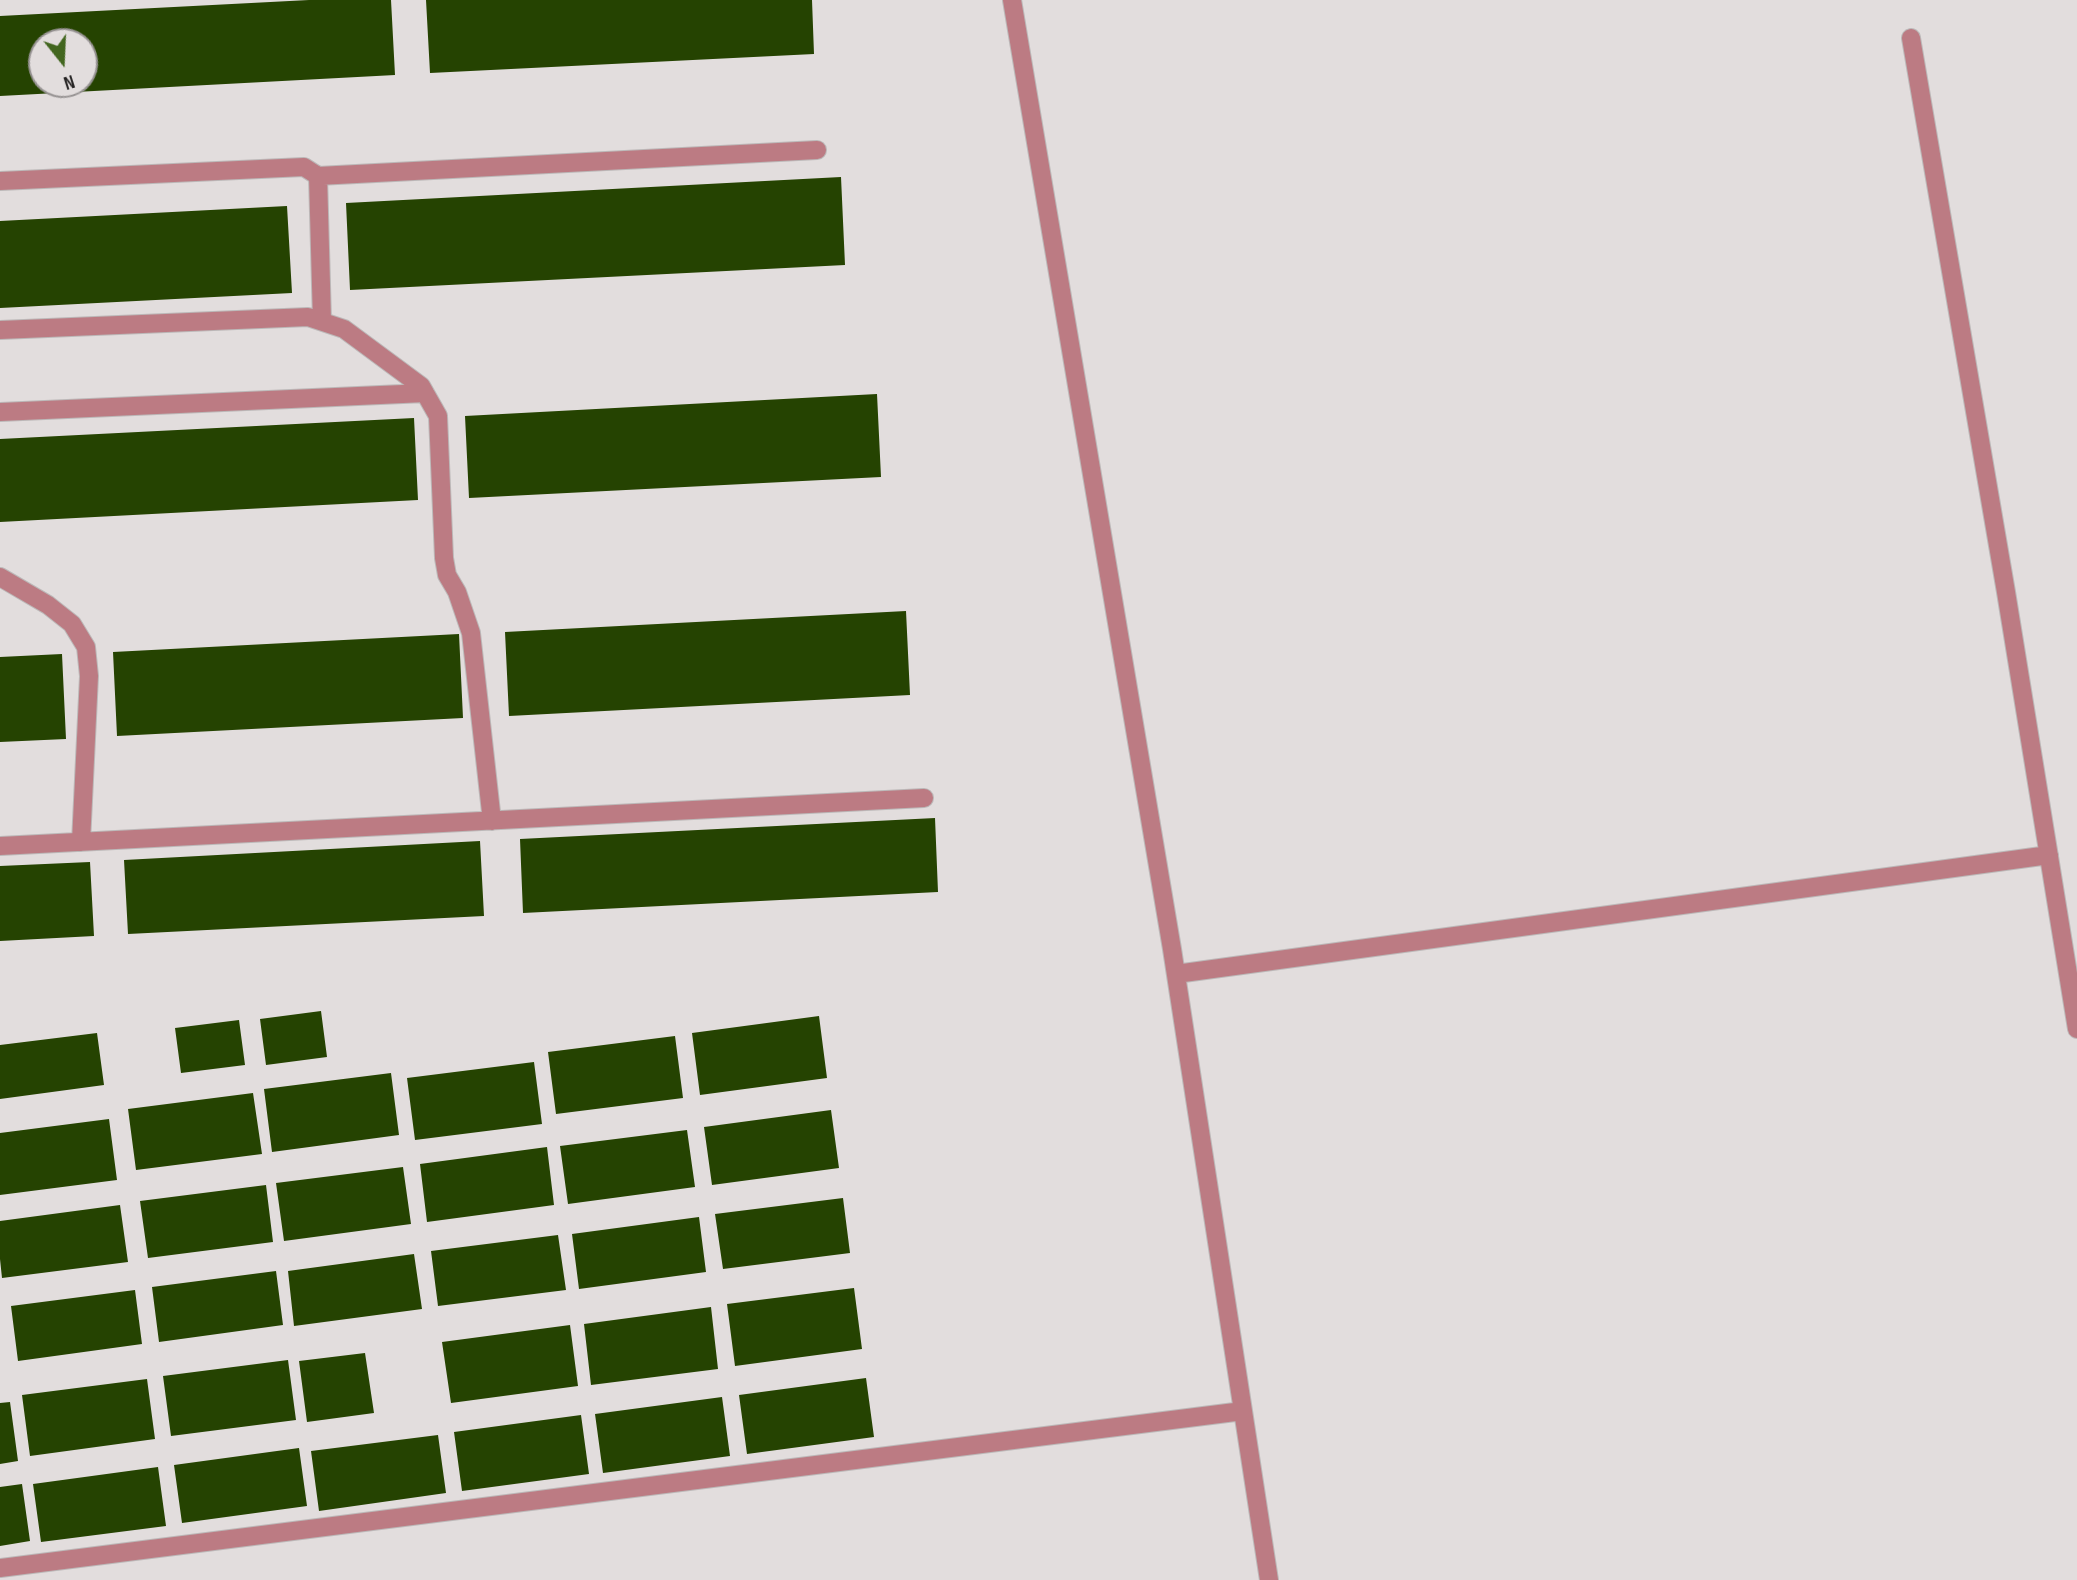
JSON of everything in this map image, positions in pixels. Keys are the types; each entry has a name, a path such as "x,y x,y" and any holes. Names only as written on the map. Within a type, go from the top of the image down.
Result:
{"street":[{"path":"1012,0 1176,974 1269,1580"},
{"path":"1911,38 2006,592 2077,1029"},
{"path":"0,181 304,167 318,176 817,149"},
{"path":"318,176 322,321"},
{"path":"0,330 308,317 344,329 421,386 438,416 444,558 447,575 457,592 471,633 492,821"},
{"path":"0,412 425,393"},
{"path":"0,577 48,605 72,624 86,647 89,676 81,842"},
{"path":"0,846 924,799"},
{"path":"1176,974 2049,855"},
{"path":"0,1568 1243,1411"}],"building":[{"path":"309,0 391,0 395,75 98,91 98,28 28,28 28,95 0,96 0,16"},
{"path":"426,0 812,0 814,54 430,73"},
{"path":"841,177 845,265 350,290 346,203"},
{"path":"287,206 292,293 0,308 0,221"},
{"path":"877,394 881,477 469,498 465,416"},
{"path":"414,418 418,500 0,522 0,439"},
{"path":"906,611 910,695 509,716 505,632"},
{"path":"459,634 463,718 117,736 113,652"},
{"path":"62,654 66,739 0,742 0,657"},
{"path":"935,818 938,892 523,913 520,839"},
{"path":"480,841 484,916 128,934 124,860"},
{"path":"90,862 94,936 0,941 0,866"},
{"path":"321,1011 327,1057 266,1065 260,1019"},
{"path":"819,1016 827,1078 700,1095 692,1033"},
{"path":"239,1020 245,1065 181,1073 175,1028"},
{"path":"97,1033 104,1085 0,1099 0,1045"},
{"path":"675,1036 683,1098 556,1114 548,1052"},
{"path":"534,1062 542,1124 415,1140 407,1078"},
{"path":"391,1073 399,1135 272,1152 264,1089"},
{"path":"253,1093 262,1154 136,1170 128,1109"},
{"path":"831,1110 839,1168 712,1185 704,1127"},
{"path":"109,1119 117,1180 0,1195 0,1133"},
{"path":"687,1130 695,1187 568,1204 560,1146"},
{"path":"547,1147 554,1205 427,1222 420,1164"},
{"path":"403,1167 411,1224 284,1241 276,1183"},
{"path":"266,1185 273,1242 148,1258 140,1201"},
{"path":"843,1198 850,1253 723,1269 715,1214"},
{"path":"120,1205 128,1262 2,1278 0,1221"},
{"path":"699,1217 706,1272 579,1289 572,1234"},
{"path":"558,1235 566,1290 438,1306 431,1251"},
{"path":"414,1254 422,1309 294,1326 288,1271"},
{"path":"276,1271 283,1325 159,1342 152,1287"},
{"path":"854,1288 862,1349 735,1366 727,1304"},
{"path":"135,1290 142,1344 18,1361 11,1306"},
{"path":"711,1307 718,1369 591,1385 584,1324"},
{"path":"570,1325 578,1386 451,1403 442,1342"},
{"path":"365,1353 374,1413 307,1422 299,1361"},
{"path":"288,1360 296,1420 171,1436 163,1376"},
{"path":"866,1378 874,1437 747,1454 739,1395"},
{"path":"147,1379 155,1439 30,1456 22,1395"},
{"path":"722,1397 730,1456 603,1473 595,1414"},
{"path":"10,1402 18,1461 0,1464 0,1403"},
{"path":"581,1415 589,1474 462,1491 454,1432"},
{"path":"438,1435 446,1493 319,1511 311,1451"},
{"path":"299,1448 307,1506 182,1523 174,1465"},
{"path":"158,1467 166,1526 41,1542 33,1484"},
{"path":"22,1484 30,1541 0,1546 0,1487"}]}
